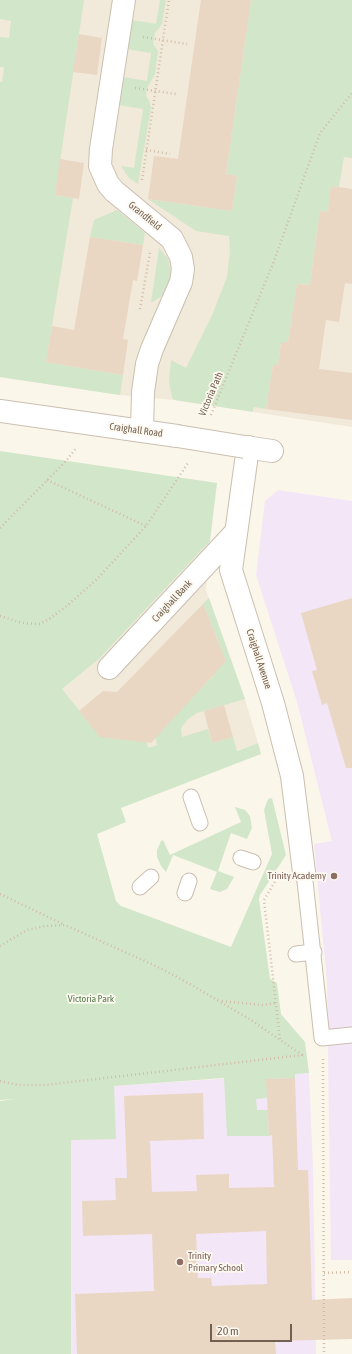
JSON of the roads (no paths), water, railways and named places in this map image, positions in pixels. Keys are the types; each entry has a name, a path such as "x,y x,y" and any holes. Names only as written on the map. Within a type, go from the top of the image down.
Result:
{"street":[{"name":"Grandfield","path":"124,0 101,149 100,166 111,188 155,224 175,243 181,257 183,269 182,282 152,349 148,364 143,392 142,431"},
{"name":"Craighall Road","path":"0,411 272,450"},
{"name":"Craighall Avenue","path":"247,447 232,560 233,578 273,703 292,776 303,863"},
{"name":"Craighall Bank","path":"109,668 235,533"}],"lane":[{"path":"191,798 200,823"},
{"path":"303,863 314,952 322,1038 352,1035"},
{"path":"140,887 151,877"},
{"path":"296,954 314,952"}],"place":[{"name":"Trinity Academy","path":"334,876"},
{"name":"Trinity Primary School","path":"180,1262"}],"park label":[{"name":"Victoria Park","path":"91,999"}]}
